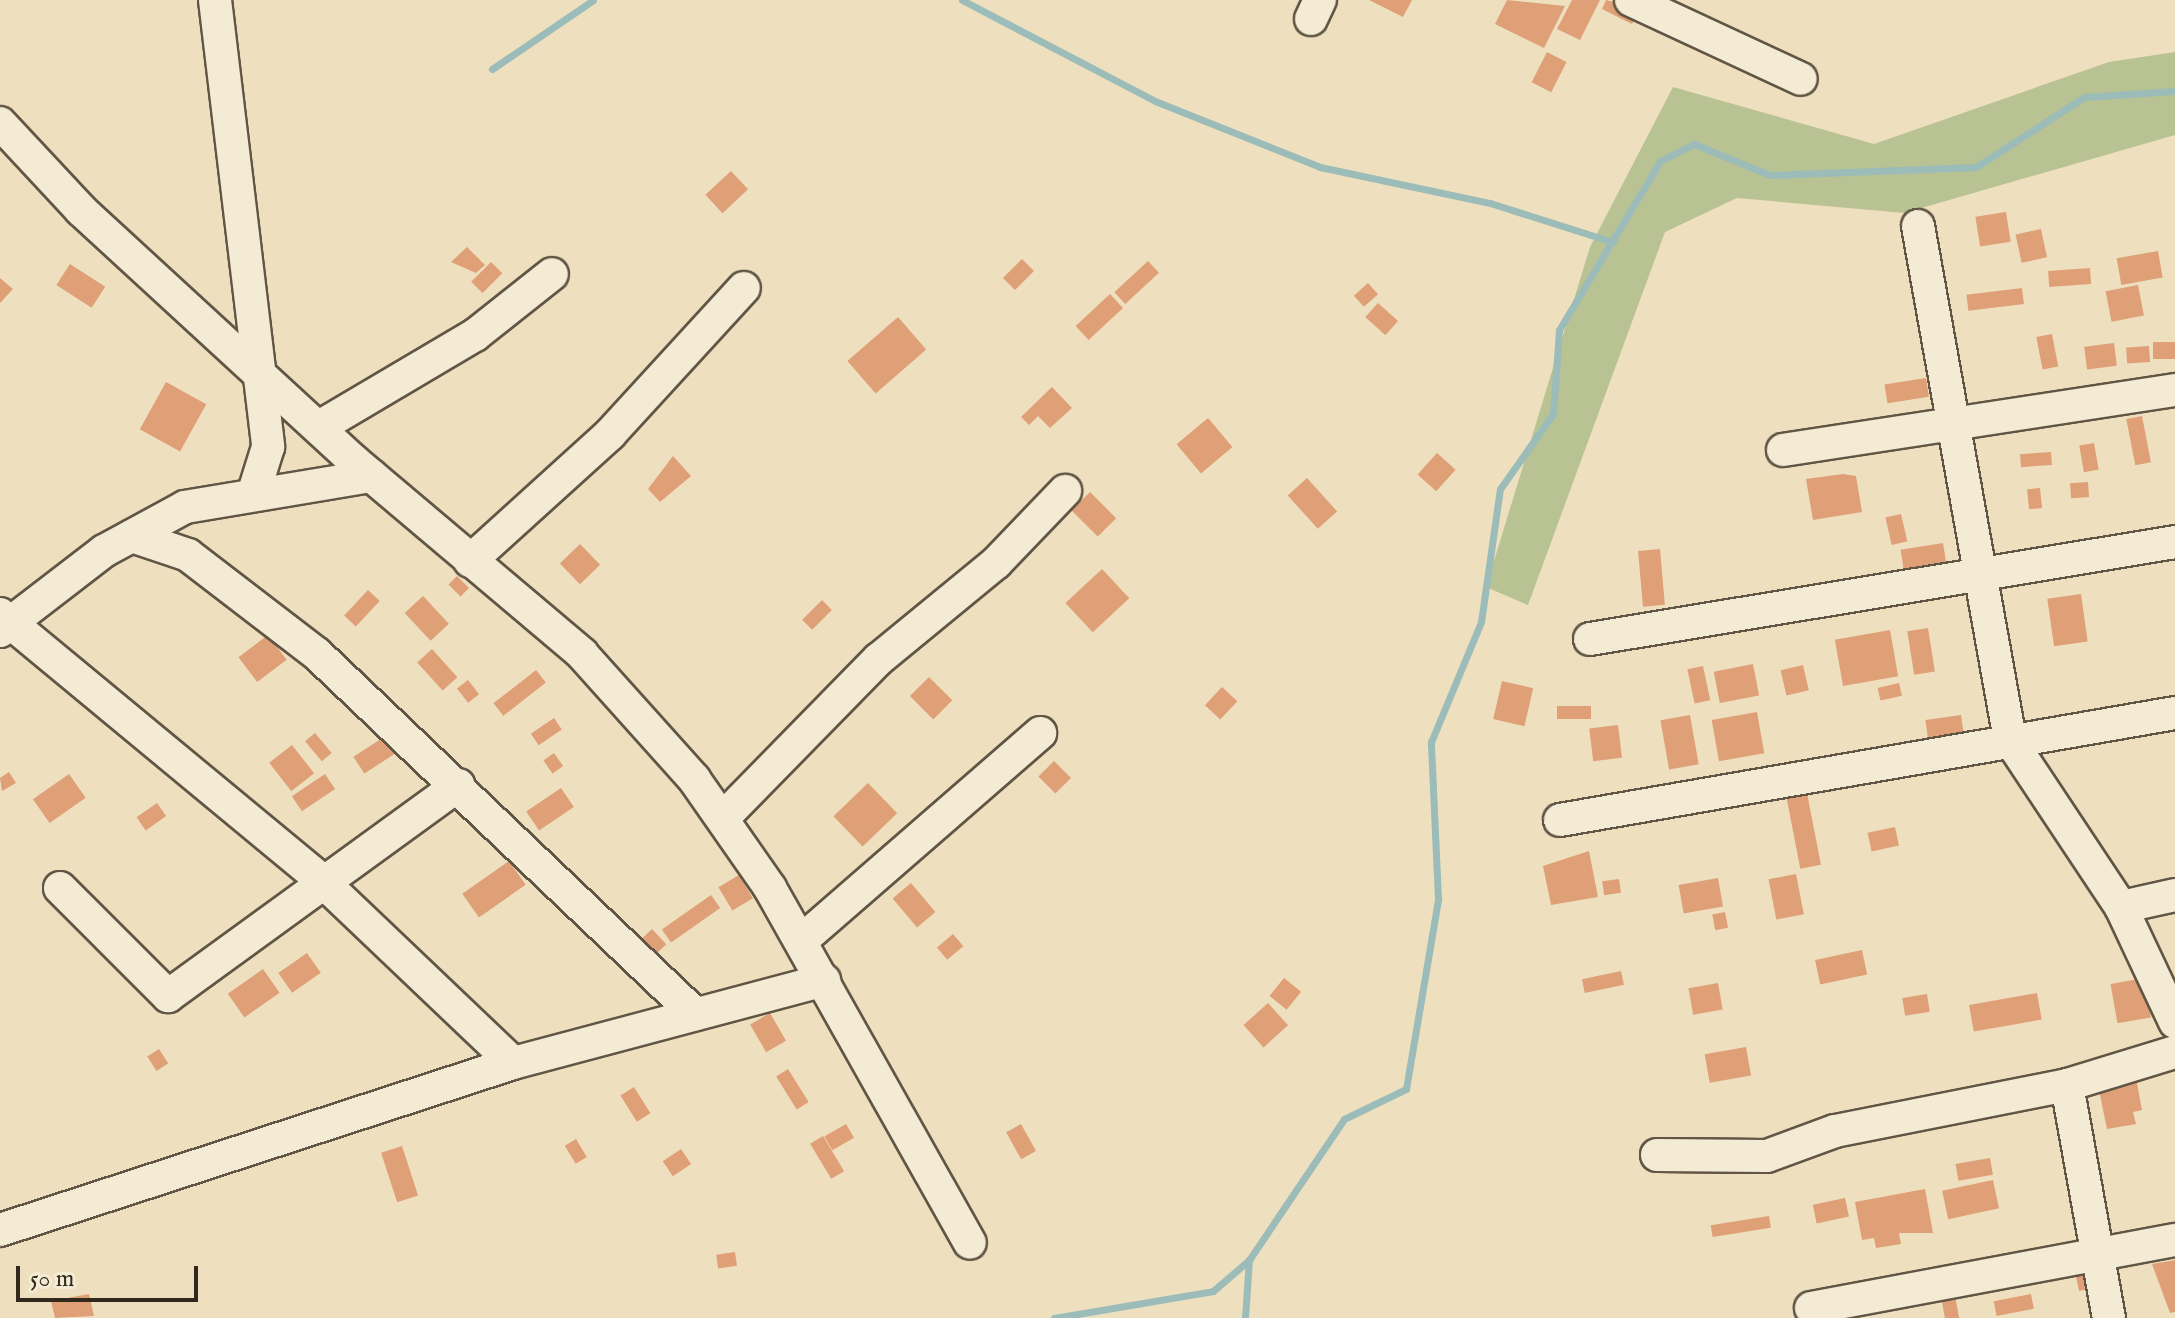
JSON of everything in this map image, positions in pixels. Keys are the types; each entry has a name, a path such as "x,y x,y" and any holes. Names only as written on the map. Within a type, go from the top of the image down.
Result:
{"street":[{"path":"215,0 254,364 268,447 254,492"},
{"path":"1631,0 1801,79"},
{"path":"0,123 81,210 254,364 371,476 582,654 725,816 824,980 970,1243"},
{"path":"1918,226 1958,425 2010,740 2121,907 2175,1022"},
{"path":"321,426 475,335 552,274"},
{"path":"470,561 610,434 744,288"},
{"path":"1783,450 2175,390"},
{"path":"371,476 254,492 185,507 132,536 4,623 321,880 513,1063"},
{"path":"725,816 879,659 996,563 1065,491"},
{"path":"132,536 188,555 317,654 695,1014"},
{"path":"1590,639 2175,542"},
{"path":"1560,820 2175,713"},
{"path":"801,941 1040,733"},
{"path":"60,888 168,996 321,880 458,785"},
{"path":"2121,907 2175,895"},
{"path":"0,1230 513,1063 824,980"},
{"path":"1657,1155 1767,1156 1847,1128 2067,1085 2175,1052"},
{"path":"2067,1085 2109,1318"},
{"path":"1811,1308 2175,1240"}],"green space":[{"path":"2175,52 2175,135 1904,213 1737,198 1665,232 1528,605 1486,587 1590,247 1673,87 1874,144 2109,62"}],"building":[{"path":"1369,0 1412,0 1403,17"},
{"path":"1507,0 1565,6 1544,48 1495,24"},
{"path":"1572,0 1600,0 1580,40 1557,29"},
{"path":"1606,0 1640,9 1632,24 1602,9"},
{"path":"1547,52 1567,62 1551,92 1532,82"},
{"path":"731,171 748,189 722,213 705,195"},
{"path":"2006,212 2011,242 1980,246 1975,217"},
{"path":"2041,229 2047,257 2022,263 2016,234"},
{"path":"467,247 485,265 476,273 451,262"},
{"path":"2158,251 2163,278 2121,285 2117,258"},
{"path":"1022,259 1034,271 1015,290 1003,278"},
{"path":"1148,261 1159,273 1125,304 1114,292"},
{"path":"491,262 502,273 483,293 471,282"},
{"path":"70,264 105,287 92,308 56,285"},
{"path":"2090,268 2091,284 2049,287 2048,271"},
{"path":"0,278 13,289 0,303"},
{"path":"1368,283 1378,294 1364,307 1354,296"},
{"path":"2138,285 2144,315 2112,322 2106,291"},
{"path":"2022,288 2024,304 1968,311 1966,295"},
{"path":"1110,294 1123,308 1089,340 1076,326"},
{"path":"1378,303 1398,321 1385,335 1365,317"},
{"path":"898,317 926,349 876,393 847,361"},
{"path":"2052,334 2058,366 2043,369 2036,337"},
{"path":"2153,342 2175,342 2175,359 2153,359"},
{"path":"2114,343 2117,366 2087,369 2084,347"},
{"path":"2149,346 2150,362 2127,364 2126,348"},
{"path":"1926,378 1929,397 1887,403 1885,385"},
{"path":"166,382 206,404 180,452 140,429"},
{"path":"1052,387 1072,408 1050,428 1038,416 1029,425 1021,417"},
{"path":"2142,416 2151,462 2135,465 2126,419"},
{"path":"1208,418 1232,447 1201,473 1177,444"},
{"path":"2094,443 2099,470 2084,472 2079,446"},
{"path":"2051,452 2052,465 2021,467 2020,454"},
{"path":"1437,453 1456,470 1436,491 1418,475"},
{"path":"673,456 691,476 660,502 648,489"},
{"path":"1843,474 1856,476 1862,512 1813,520 1806,479"},
{"path":"1307,478 1337,511 1318,529 1288,495"},
{"path":"2088,482 2089,497 2071,498 2070,483"},
{"path":"2040,488 2042,508 2029,509 2027,489"},
{"path":"1090,492 1116,518 1098,537 1072,510"},
{"path":"1901,514 1907,541 1892,545 1885,518"},
{"path":"1943,543 1947,567 1904,573 1901,550"},
{"path":"580,544 600,565 580,584 560,563"},
{"path":"1660,549 1665,605 1643,607 1638,551"},
{"path":"1102,569 1129,598 1093,632 1065,603"},
{"path":"457,576 469,588 461,597 449,584"},
{"path":"368,590 380,601 356,627 344,616"},
{"path":"2081,594 2088,642 2054,646 2047,599"},
{"path":"423,596 449,624 431,641 405,613"},
{"path":"822,600 832,610 812,630 802,620"},
{"path":"1928,628 1935,671 1914,675 1907,631"},
{"path":"1890,630 1898,676 1843,686 1835,640"},
{"path":"268,635 287,660 257,682 238,657"},
{"path":"432,649 457,677 443,691 417,662"},
{"path":"1753,664 1759,695 1720,703 1714,672"},
{"path":"1803,665 1809,690 1786,696 1781,670"},
{"path":"1703,666 1710,700 1695,704 1687,669"},
{"path":"536,670 546,683 503,716 493,703"},
{"path":"929,677 952,700 933,719 910,696"},
{"path":"468,680 479,694 468,703 457,689"},
{"path":"1502,681 1533,688 1524,726 1493,719"},
{"path":"1899,683 1902,696 1880,701 1878,688"},
{"path":"1222,687 1237,701 1220,720 1205,705"},
{"path":"1557,706 1591,706 1591,719 1557,719"},
{"path":"1757,712 1764,753 1719,761 1712,720"},
{"path":"1690,715 1699,764 1669,769 1660,720"},
{"path":"1961,715 1965,742 1929,747 1925,720"},
{"path":"554,718 562,730 539,745 531,734"},
{"path":"1618,725 1622,758 1593,761 1589,729"},
{"path":"315,733 332,753 322,761 305,741"},
{"path":"387,735 398,752 364,774 353,757"},
{"path":"292,745 314,773 291,791 269,763"},
{"path":"554,753 563,766 553,774 543,760"},
{"path":"1054,761 1071,778 1055,794 1038,777"},
{"path":"9,772 16,783 2,791 0,778"},
{"path":"69,774 86,798 50,823 33,799"},
{"path":"325,774 335,789 302,811 292,796"},
{"path":"868,783 897,813 863,847 833,816"},
{"path":"561,788 574,807 539,831 526,811"},
{"path":"1807,793 1821,865 1800,869 1786,797"},
{"path":"157,803 166,816 146,830 137,817"},
{"path":"1895,827 1899,846 1872,851 1868,833"},
{"path":"1589,851 1598,897 1551,905 1543,866"},
{"path":"509,861 526,885 479,917 462,894"},
{"path":"1796,874 1804,914 1776,920 1769,879"},
{"path":"739,875 753,898 732,911 718,887"},
{"path":"1718,878 1723,907 1684,914 1679,885"},
{"path":"1619,879 1621,893 1604,895 1602,881"},
{"path":"911,883 935,912 917,928 893,898"},
{"path":"711,895 720,908 671,943 662,929"},
{"path":"1725,912 1728,928 1715,930 1712,914"},
{"path":"652,929 666,944 655,955 640,940"},
{"path":"953,934 963,946 947,960 937,947"},
{"path":"1862,950 1867,974 1820,984 1815,960"},
{"path":"307,953 321,973 292,993 278,973"},
{"path":"263,969 280,993 244,1017 228,994"},
{"path":"1621,971 1624,985 1585,993 1582,979"},
{"path":"1284,978 1301,992 1287,1010 1270,996"},
{"path":"2144,978 2151,1017 2117,1023 2111,984"},
{"path":"1718,983 1723,1010 1693,1015 1688,988"},
{"path":"2037,993 2042,1020 1974,1032 1969,1005"},
{"path":"1927,994 1930,1012 1905,1016 1902,998"},
{"path":"1268,1003 1288,1025 1264,1047 1243,1025"},
{"path":"770,1013 786,1041 766,1052 750,1024"},
{"path":"1746,1047 1751,1076 1710,1083 1705,1054"},
{"path":"159,1049 168,1063 157,1071 147,1057"},
{"path":"788,1069 809,1102 797,1109 776,1076"},
{"path":"2136,1078 2142,1110 2133,1112 2136,1124 2107,1129 2098,1085"},
{"path":"634,1087 650,1113 637,1122 620,1095"},
{"path":"846,1124 854,1138 832,1150 824,1136"},
{"path":"1021,1124 1036,1151 1021,1159 1006,1132"},
{"path":"823,1136 844,1171 831,1179 810,1144"},
{"path":"576,1139 587,1157 576,1164 565,1146"},
{"path":"402,1146 418,1195 397,1202 381,1153"},
{"path":"681,1149 691,1164 673,1176 663,1161"},
{"path":"1990,1158 1993,1175 1958,1181 1956,1164"},
{"path":"1993,1180 1999,1208 1948,1219 1942,1191"},
{"path":"1925,1189 1933,1233 1899,1233 1901,1244 1876,1248 1874,1238 1862,1240 1855,1202"},
{"path":"1845,1198 1849,1217 1817,1223 1813,1205"},
{"path":"1769,1216 1771,1228 1713,1237 1711,1225"},
{"path":"735,1252 737,1266 718,1269 716,1255"},
{"path":"2175,1260 2175,1312 2170,1313 2152,1264"},
{"path":"2090,1271 2094,1288 2079,1291 2075,1274"},
{"path":"1953,1286 1959,1318 1945,1318 1939,1289"},
{"path":"89,1294 94,1316 55,1318 51,1301"},
{"path":"2031,1294 2034,1309 1997,1316 1994,1301"}],"waterway":[{"path":"492,69 593,0"},
{"path":"962,0 1155,101 1320,167 1490,203 1613,242"},
{"path":"1054,1318 1213,1291 1249,1260 1344,1119 1406,1089 1438,899 1431,742 1481,622 1500,489 1553,414 1559,330 1660,161 1694,144 1770,175 1976,167 2084,97 2175,91"},
{"path":"1245,1318 1249,1260"}]}
